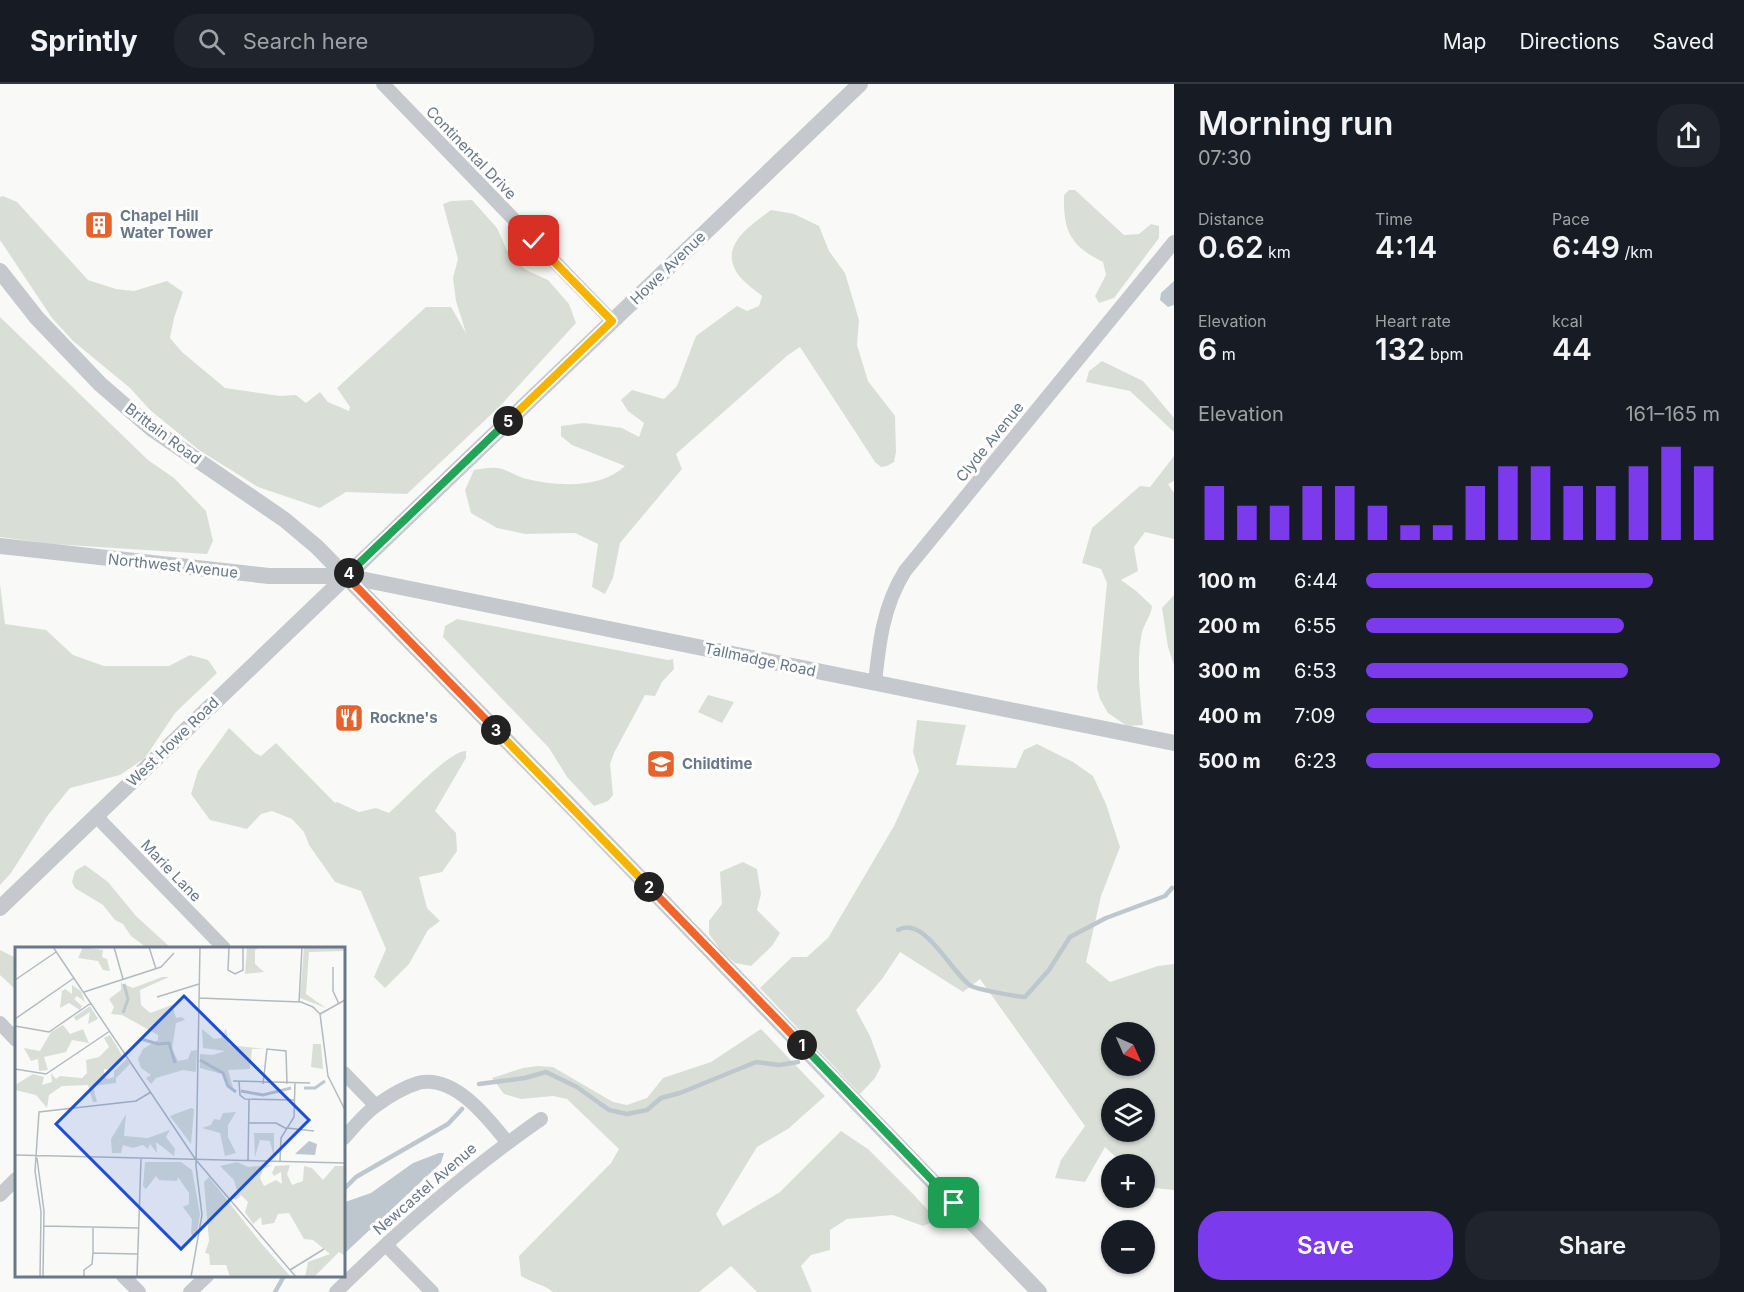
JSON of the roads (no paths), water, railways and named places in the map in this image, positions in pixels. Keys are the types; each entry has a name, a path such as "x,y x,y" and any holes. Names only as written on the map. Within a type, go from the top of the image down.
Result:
{"street":[{"name":"Continental Drive","path":"383,84 612,321"},
{"name":"Howe Avenue","path":"346,576 860,84"},
{"name":"Clyde Avenue","path":"874,684 884,617 896,586 905,572 1174,242"},
{"name":"Brittain Road","path":"0,271 44,327 100,384 159,434 285,520 317,547 1039,1292"},
{"name":"Northwest Avenue","path":"0,546 269,576 346,576"},
{"name":"Tallmadge Road","path":"346,576 1174,743"},
{"name":"West Howe Road","path":"0,908 346,576"},
{"name":"Marie Lane","path":"96,816 223,947"},
{"path":"0,1023 15,1039"},
{"path":"345,1074 375,1106"},
{"path":"345,1137 375,1106 420,1083 443,1084 463,1095 485,1113 507,1142"},
{"name":"Newcastel Avenue","path":"336,1292 441,1196 507,1142 541,1119"},
{"path":"0,1195 15,1180"},
{"path":"386,1245 432,1292"},
{"path":"125,1277 139,1292"},
{"path":"190,1292 205,1277"}],"waterway":[{"path":"898,930 908,928 928,938 971,986 1025,997 1049,970 1070,937 1106,918 1165,896 1172,888"},
{"path":"479,1084 525,1078 546,1072 577,1087 609,1110 627,1114 647,1110 661,1098 680,1093 756,1062 779,1065 798,1062"},
{"path":"345,1188 356,1177 448,1124 462,1109"},
{"path":"275,1292 283,1277"}],"place":[{"name":"Chapel Hill Water Tower","path":"99,225"},
{"name":"Rockne's","path":"349,718"},
{"name":"Childtime","path":"661,764"}]}
